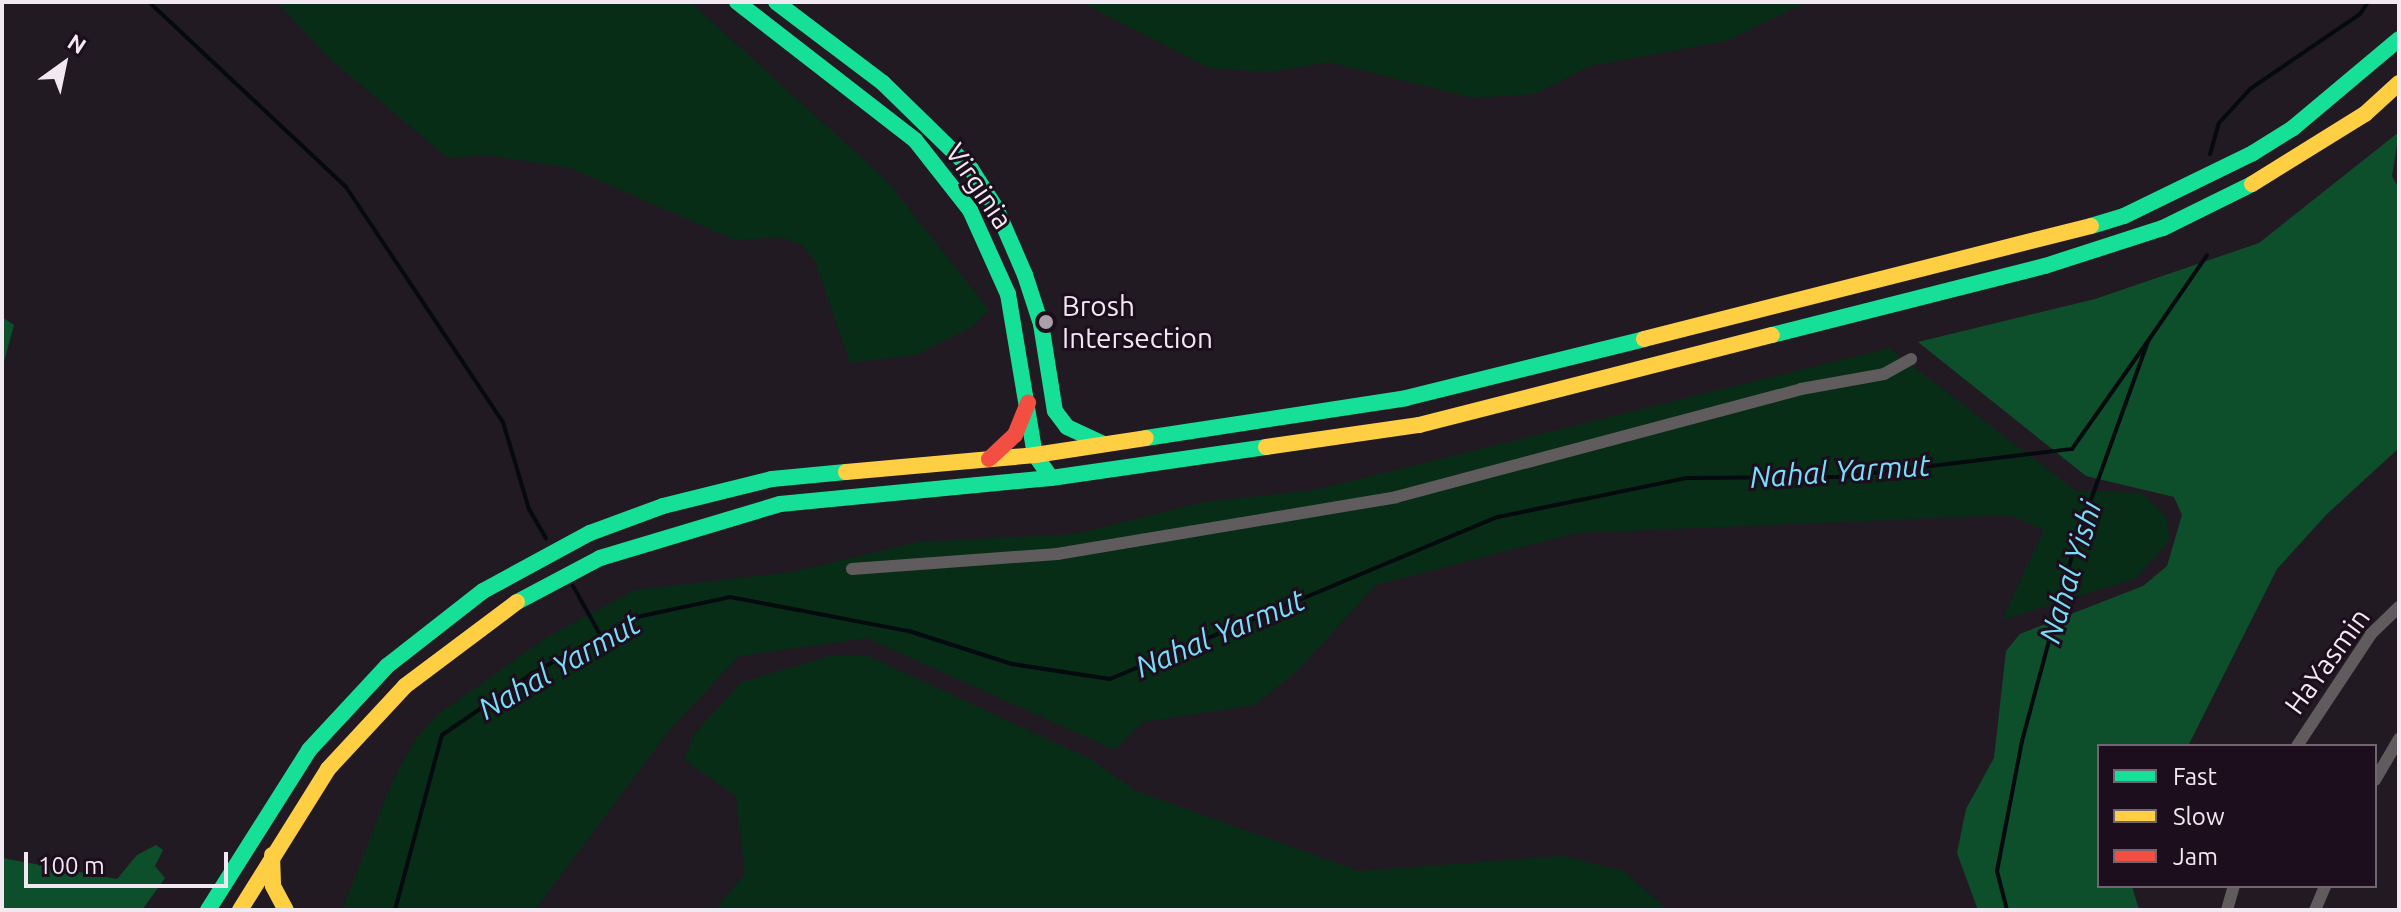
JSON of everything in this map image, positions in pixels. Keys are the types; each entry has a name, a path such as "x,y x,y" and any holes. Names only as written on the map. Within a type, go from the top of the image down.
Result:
{"main road":[{"name":"Virginia","path":"737,2 915,140 961,198 1008,294 1035,455 1051,478"},
{"name":"Virginia","path":"776,2 883,83 971,169 996,208 1025,275 1041,324 1055,411 1067,427 1106,444"},
{"path":"208,910 272,801 345,709 432,626 525,564 590,533 717,491 772,479 1035,455 1406,398 2110,220 2253,153 2293,128 2399,39"},
{"path":"240,910 328,769 405,686 498,613 600,558 780,504 1051,478 1419,425 2105,249 2206,208 2304,155 2365,114 2399,83"},
{"path":"988,459 1015,435 1028,402"},
{"path":"273,853 273,886 286,910"}],"street":[{"path":"852,569 1057,554 1381,500 1801,389 1884,374 1911,359"},
{"name":"HaYasmin","path":"2298,744 2371,634 2399,607"},
{"path":"2377,777 2399,739"},
{"path":"2227,910 2233,888"},
{"path":"2315,910 2324,888"}],"green space":[{"path":"277,2 690,2 887,181 989,310 972,327 915,355 850,363 815,261 803,246 782,237 735,240 570,168 487,155 448,158 330,59"},
{"path":"1081,2 1807,2 1726,41 1590,66 1535,94 1473,98 1328,62 1270,72 1209,68"},
{"path":"2399,132 2392,176 2399,188 2399,448 2327,514 2277,569 2189,744 2097,744 2097,888 2133,888 2139,910 1978,910 1957,853 1966,809 1994,758 2006,651 2020,634 2143,586 2167,566 2182,515 2174,497 2086,476 1918,342 2095,299 2259,243"},
{"path":"2,317 14,325 2,369"},
{"path":"1889,348 2076,491 2142,493 2166,516 2170,540 2136,578 2002,620 2044,530 2009,515 1576,533 1376,585 1297,671 1255,705 1143,722 1115,750 867,638 739,656 671,728 535,910 342,910 393,780 415,740 437,715 547,637 635,590 793,572 918,542 1076,534 1204,502 1315,490"},
{"path":"866,655 1092,760 1136,791 1359,871 1563,856 1623,871 1668,910 714,910 745,874 736,796 684,760 694,734 742,682 830,656"},
{"path":"156,845 163,850 155,866 165,878 142,910 2,910 2,858 117,879 137,855"}],"waterway":[{"path":"149,2 346,187 503,422 529,509 546,539"},
{"name":"Nahal Yishi","path":"2210,154 2219,123 2250,89 2360,14 2368,2"},
{"name":"Nahal Yishi","path":"2007,910 1997,871 2022,741 2075,544 2148,341 2207,255"},
{"name":"Nahal Yarmut","path":"395,910 442,735 531,674 637,617 730,597 909,631 1012,664 1110,679 1498,517 1687,478 1840,477 2072,449 2148,341"},
{"path":"573,586 601,636"}],"traffic: fast":[{"path":"737,2 915,140 970,210 1008,294 1035,455 1051,478"},
{"path":"776,2 883,83 971,169 996,208 1025,275 1041,324 1055,411 1067,427 1101,443"},
{"path":"2091,226 2124,216 2253,153 2293,128 2399,39"},
{"path":"1772,335 2045,266 2163,228 2252,184"},
{"path":"1146,438 1406,398 1644,339"},
{"path":"517,602 600,558 780,504 1051,478 1266,447"},
{"path":"208,910 309,750 387,666 483,591 590,533 663,506 772,479 846,472"}],"traffic: slow":[{"path":"2252,184 2365,114 2399,83"},
{"path":"1644,339 2091,226"},
{"path":"1266,447 1419,425 1772,335"},
{"path":"846,472 1035,455 1146,438"},
{"path":"240,910 328,769 405,686 517,602"},
{"path":"272,855 273,886 286,910"}],"traffic: jam":[{"path":"989,459 1015,435 1028,402"}],"place":[{"name":"Brosh Intersection","path":"1046,322"}]}
